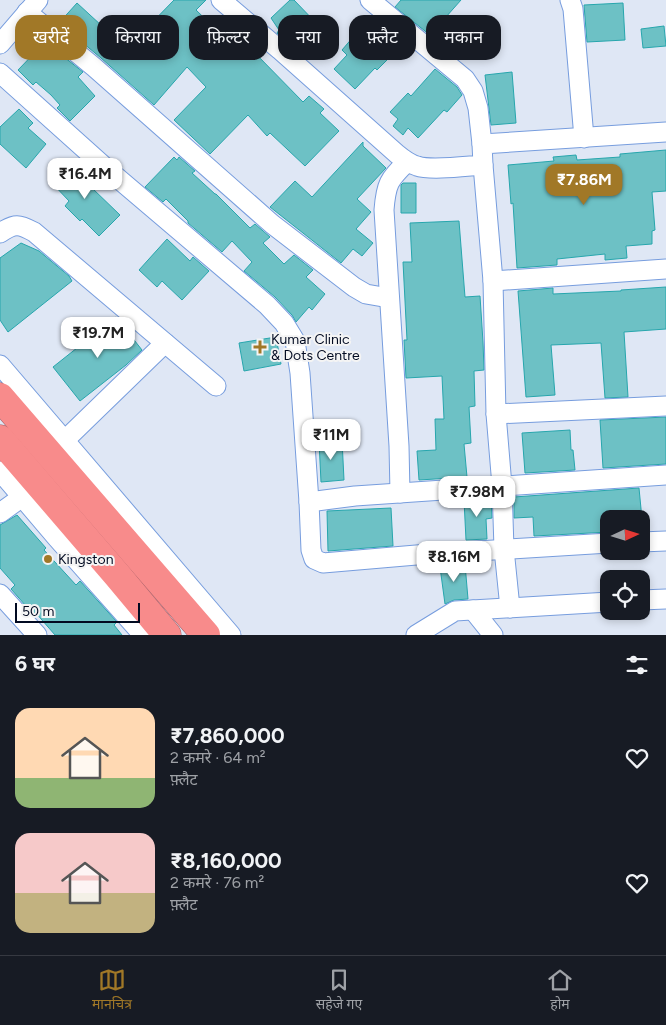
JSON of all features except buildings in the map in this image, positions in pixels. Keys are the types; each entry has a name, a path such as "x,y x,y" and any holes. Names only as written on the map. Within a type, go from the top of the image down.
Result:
{"highway":[{"path":"0,397 206,635"},
{"path":"0,439 31,491 117,575 166,635"}],"street":[{"path":"221,0 408,162 418,167 427,168 483,165"},
{"path":"370,0 465,79 474,91 478,108 493,281 496,414 502,486 504,549 510,608"},
{"path":"570,0 573,9 584,138"},
{"path":"0,44 33,6 94,67 272,224 354,287 366,294 389,298"},
{"path":"0,73 107,169 267,305 284,323 295,341 300,374 310,502 311,550 314,559 323,563 428,554 600,544"},
{"path":"482,144 666,132"},
{"path":"400,493 399,446 384,210 388,184 394,175 408,162"},
{"path":"0,233 14,225 22,225 34,232 216,386"},
{"path":"493,281 666,269"},
{"path":"64,441 165,343"},
{"path":"0,365 231,635"},
{"path":"496,414 666,406"},
{"path":"0,471 31,491 143,635"},
{"path":"310,502 355,496 666,475"},
{"path":"0,514 31,491"},
{"path":"650,542 666,541"},
{"path":"0,594 37,635"},
{"path":"650,600 666,599"},
{"path":"416,635 455,610 600,603"},
{"path":"473,610 493,635"}],"place":[{"name":"Kumar Clinic & Dots Centre","path":"260,347"},
{"name":"Kingston","path":"48,559"}]}
